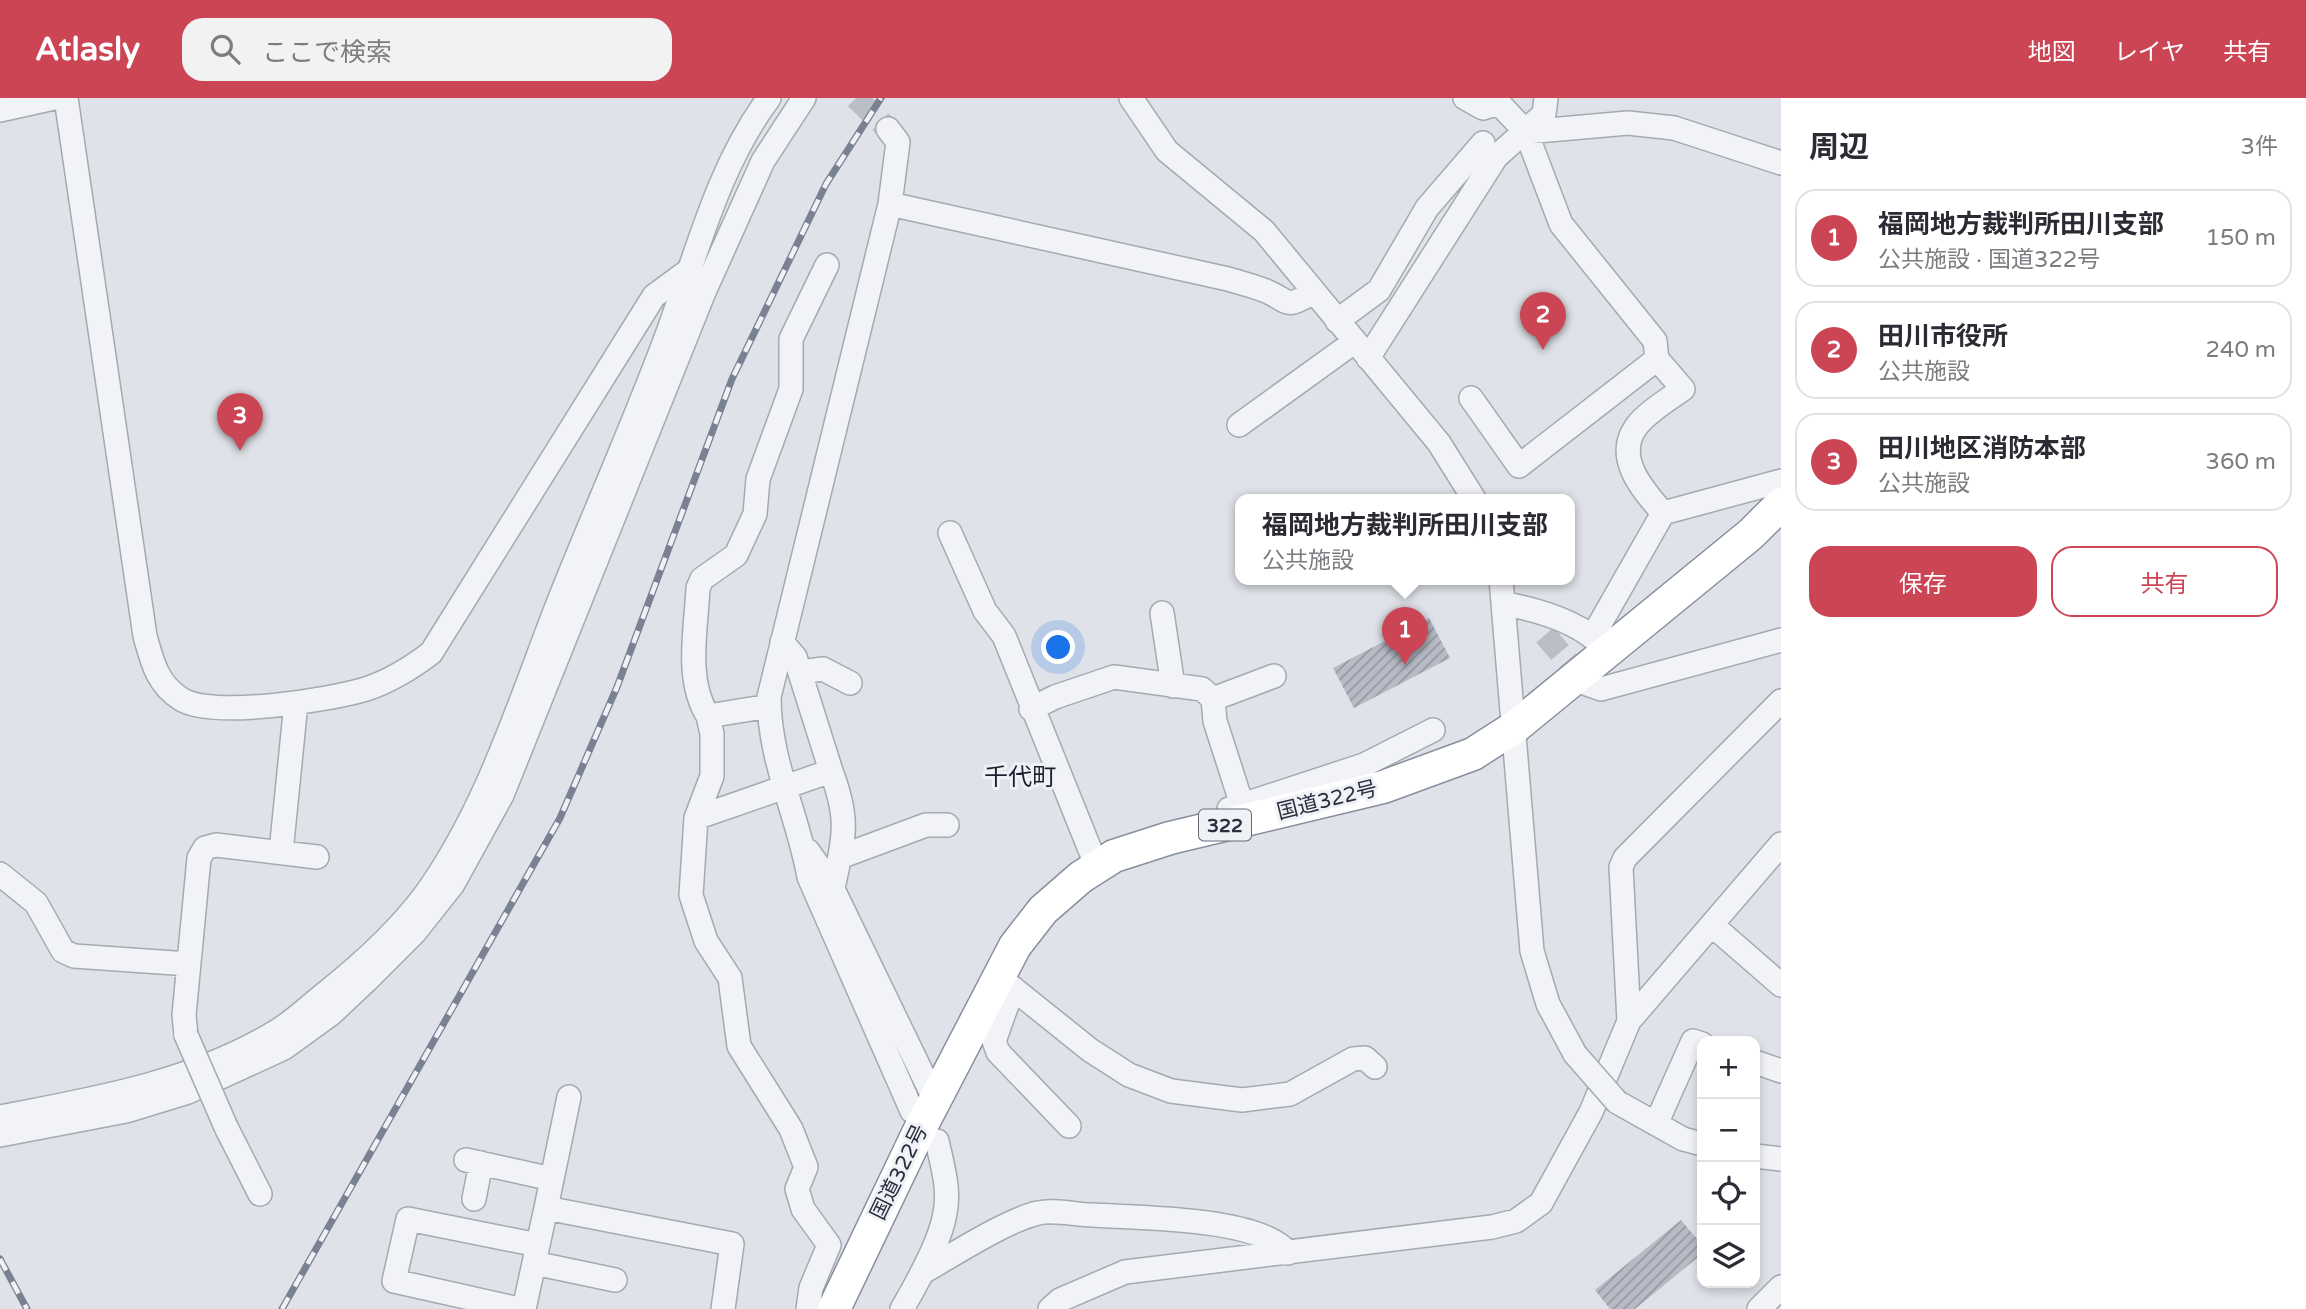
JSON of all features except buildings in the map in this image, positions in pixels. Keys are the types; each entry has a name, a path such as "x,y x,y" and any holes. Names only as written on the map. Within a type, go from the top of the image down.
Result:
{"highway":[{"name":"国道322号","path":"834,1309 923,1105 1006,983 1015,946 1043,910 1114,856 1202,831 1383,787 1473,754 1515,727 1600,643 1751,534 1781,504"}],"street":[{"path":"0,110 54,98"},
{"path":"66,98 145,636 153,667 164,686 183,701 209,708 296,702 365,689 405,673 431,653 588,397 646,308 661,289 692,268"},
{"path":"685,312 692,268 731,158 769,98"},
{"path":"0,1117 119,1094 160,1082 211,1064 275,1032 346,976 396,929 424,896 459,842 523,717 685,312 763,161 804,98"},
{"path":"1131,98 1167,151 1264,231 1312,293 1439,443 1471,494"},
{"path":"1465,98 1483,108 1497,101 1526,132 1561,225 1656,341 1657,359 1682,388 1637,426 1630,440 1633,474 1663,513"},
{"path":"1239,425 1361,350 1496,157 1544,114 1546,98"},
{"path":"1526,132 1628,123 1674,128 1781,163"},
{"path":"888,129 898,142 890,204 782,642 769,706 770,729 784,788 803,845 809,877 923,1105"},
{"path":"1337,321 1379,290 1427,208 1483,142"},
{"path":"890,204 1228,279 1268,292 1286,303 1296,303 1312,293"},
{"path":"808,1309 811,1288 829,1245 803,1209 797,1189 806,1167 791,1129 739,1046 730,978 706,941 691,895 696,818 712,776 712,734 708,716 698,699 694,674 698,588 702,579 736,555 755,514 758,479 791,388 791,340 827,265"},
{"path":"646,308 664,306 685,312"},
{"path":"1471,398 1519,466 1657,359"},
{"path":"1506,604 1534,611 1600,643 1663,513 1781,481"},
{"path":"950,533 985,611 1004,636 1031,709 1097,867"},
{"path":"1503,585 1532,951 1548,1004 1575,1054 1618,1102 1683,1139 1697,1143"},
{"path":"1534,611 1535,621 1545,635"},
{"path":"1162,613 1173,686"},
{"path":"1587,684 1601,689 1781,640"},
{"path":"782,642 795,657 843,804 846,831 833,888"},
{"path":"800,672 824,669 850,683"},
{"path":"1213,699 1274,676"},
{"path":"1031,709 1055,697 1114,677 1202,689 1213,699 1215,721 1242,805"},
{"path":"1629,1021 1621,867 1625,858 1781,701"},
{"path":"281,852 296,702"},
{"path":"708,716 769,706"},
{"path":"0,1135 126,1111 188,1093 284,1048 331,1014 415,932 453,884 502,794 523,717"},
{"path":"1202,831 1198,818 1364,765 1433,730"},
{"path":"696,818 831,771"},
{"path":"840,857 926,825 947,825"},
{"path":"1049,1309 1083,1288 1125,1272 1492,1227 1516,1221 1541,1203 1555,1182 1591,1112 1629,1021 1781,844"},
{"path":"260,1194 226,1127 186,1035 184,1015 199,858 205,848 216,845 317,857"},
{"path":"803,845 833,888 923,1105"},
{"path":"0,874 36,903 63,951 74,956 189,964"},
{"path":"1712,925 1781,985"},
{"path":"1069,1126 998,1052 994,1041 1006,983 1090,1050 1129,1075 1171,1091 1242,1100 1290,1094 1353,1059 1364,1058 1375,1067"},
{"path":"1656,1124 1693,1041 1697,1043"},
{"path":"1760,1064 1781,1071"},
{"path":"569,1097 536,1254 526,1308 394,1281 408,1219 536,1254 615,1280"},
{"path":"902,1309 923,1272 945,1213 946,1180 937,1141"},
{"path":"1760,1157 1781,1159"},
{"path":"474,1199 473,1162 552,1179"},
{"path":"546,1208 732,1244 723,1309"},
{"path":"923,1272 981,1239 1039,1213 1188,1220 1253,1232 1281,1243 1289,1253"},
{"path":"1759,1309 1781,1287"}],"tunnel":[{"path":"856,98 888,129"},
{"path":"1545,635 1587,684"}],"railway":[{"path":"282,1309 560,818 617,687 732,379 826,184 881,98"},
{"path":"0,1259 27,1309"}],"place":[{"name":"田川市役所","path":"1543,350"},
{"name":"田川地区消防本部","path":"240,451"},
{"name":"福岡地方裁判所田川支部","path":"1405,665"}],"district":[{"name":"千代町","path":"1020,777"}]}
